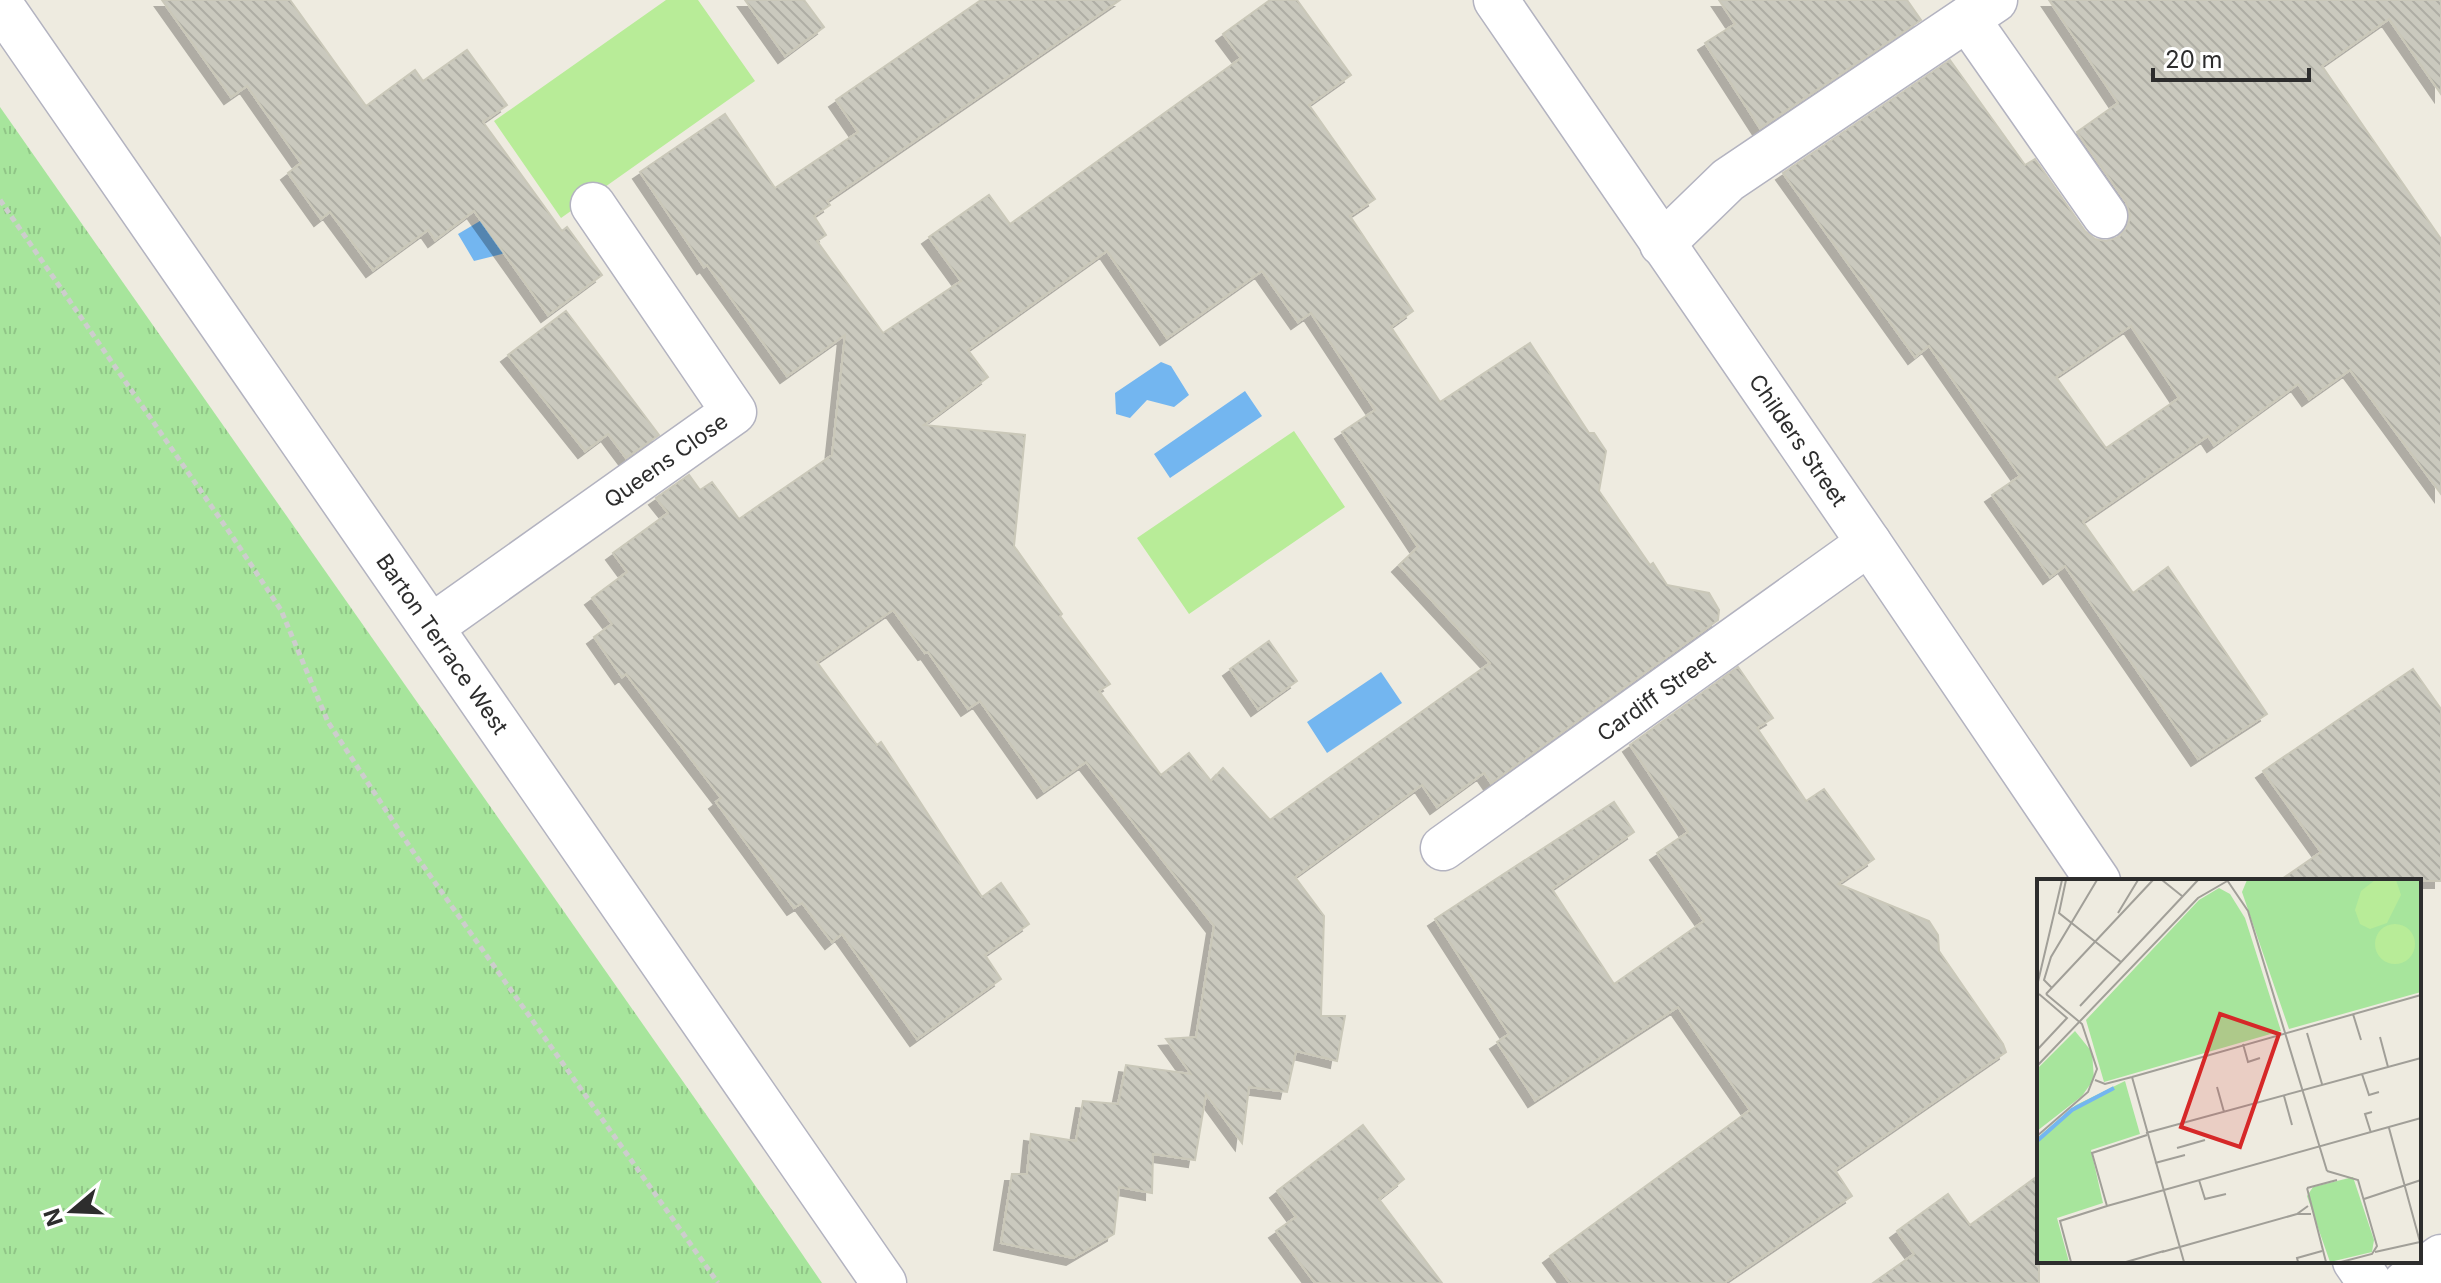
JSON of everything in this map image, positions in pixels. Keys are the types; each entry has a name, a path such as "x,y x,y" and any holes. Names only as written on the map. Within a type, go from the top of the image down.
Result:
{"street":[{"name":"Childers Street","path":"1496,0 2097,879"},
{"name":"Barton Terrace West","path":"0,4 884,1283"},
{"path":"1662,244 1728,180 1982,10 2105,216"},
{"name":"Queens Close","path":"431,627 734,412 593,205"},
{"name":"Cardiff Street","path":"1443,848 1869,543"},
{"path":"2405,1283 2441,1257"},
{"path":"2356,1263 2370,1283"}],"path":[{"path":"0,200 281,610 328,722 412,850 718,1283"}],"green space":[{"path":"666,0 698,0 755,81 561,218 494,121"},
{"path":"0,107 717,1130 822,1283 0,1283"},
{"path":"1294,431 1345,507 1189,614 1137,538"}],"water":[{"path":"524,195 545,225 502,254 474,261 458,234"},
{"path":"1161,362 1171,366 1189,395 1174,407 1147,400 1130,418 1116,414 1115,393"},
{"path":"1245,391 1262,416 1170,478 1154,454"},
{"path":"1381,672 1402,703 1327,753 1307,722"}],"building":[{"path":"162,0 290,0 366,106 415,70 423,81 467,50 507,105 483,122 562,231 567,227 602,275 548,315 474,211 435,240 428,230 373,270 330,212 321,219 288,173 301,163 247,86 231,97"},
{"path":"745,0 804,0 824,27 785,56"},
{"path":"981,0 1120,0 827,201 830,205 814,216 826,235 817,241 883,333 961,281 929,237 989,195 1010,224 1241,58 1223,34 1270,0 1297,0 1351,75 1309,105 1375,199 1350,216 1413,311 1391,327 1440,402 1530,343 1589,433 1594,433 1606,451 1599,491 1650,565 1653,563 1667,585 1709,593 1719,610 1718,620 1491,783 1484,773 1437,807 1422,785 1295,877 1324,916 1321,1016 1345,1016 1337,1061 1296,1051 1287,1092 1249,1087 1242,1143 1206,1094 1195,1160 1153,1154 1152,1193 1119,1187 1114,1234 1073,1258 1001,1243 1012,1174 1027,1174 1031,1134 1076,1141 1083,1101 1118,1104 1126,1065 1191,1074 1166,1039 1196,1037 1214,926 1086,762 1044,791 980,701 968,709 928,652 925,653 893,610 817,662 877,745 881,742 982,897 1001,883 1029,924 985,955 1001,979 917,1039 842,934 832,942 802,903 794,908 716,802 721,798 626,674 622,677 594,637 612,624 592,598 627,572 613,553 668,513 656,498 689,475 700,490 712,482 739,519 832,455 845,335 787,376 707,265 704,267 640,172 725,114 775,188 858,132 836,100","holes":["1107,251 1167,338 1262,271 1298,322 1311,313 1375,410 1342,432 1418,547 1399,565 1490,663 1270,820 1223,768 1211,781 1189,753 1161,775 1099,691 1110,684 1014,546 1025,435 924,425 988,377 968,350"]},
{"path":"1719,0 1907,0 1921,20 1760,128 1705,43 1735,24"},
{"path":"2049,0 2441,0 2441,94 2389,19 2322,66 2441,239 2441,494 2350,370 2309,399 2298,384 2214,445 2208,436 2083,522 2133,593 2168,567 2267,714 2198,759 2065,566 2050,577 1992,495 2020,476 1929,346 1915,357 1783,173 1950,60 2025,165 2035,159 2085,231 2095,239 2106,241 2119,237 2128,226 2130,215 2126,202 2077,132 2118,103","holes":["2131,326 2179,398 2106,448 2056,377"]},
{"path":"566,311 659,435 626,458 608,434 585,451 508,355"},
{"path":"1269,641 1297,681 1258,709 1230,669"},
{"path":"1738,667 1773,718 1757,728 1806,801 1824,789 1874,859 1838,884 1929,921 1938,935 1939,951 2006,1052 1835,1170 1852,1196 1724,1283 1570,1283 1550,1256 1750,1110 1678,1007 1535,1100 1497,1042 1509,1034 1435,919 1614,802 1634,832 1552,889 1614,984 1704,921 1657,853 1688,832 1630,745"},
{"path":"2413,669 2441,709 2441,881 2282,879 2321,852 2263,771"},
{"path":"1363,1125 1404,1179 1379,1199 1442,1283 1315,1283 1276,1231 1296,1217 1277,1191"},
{"path":"2037,1176 2039,1283 1873,1283 1914,1254 1897,1231 1948,1194 1970,1225"}]}
